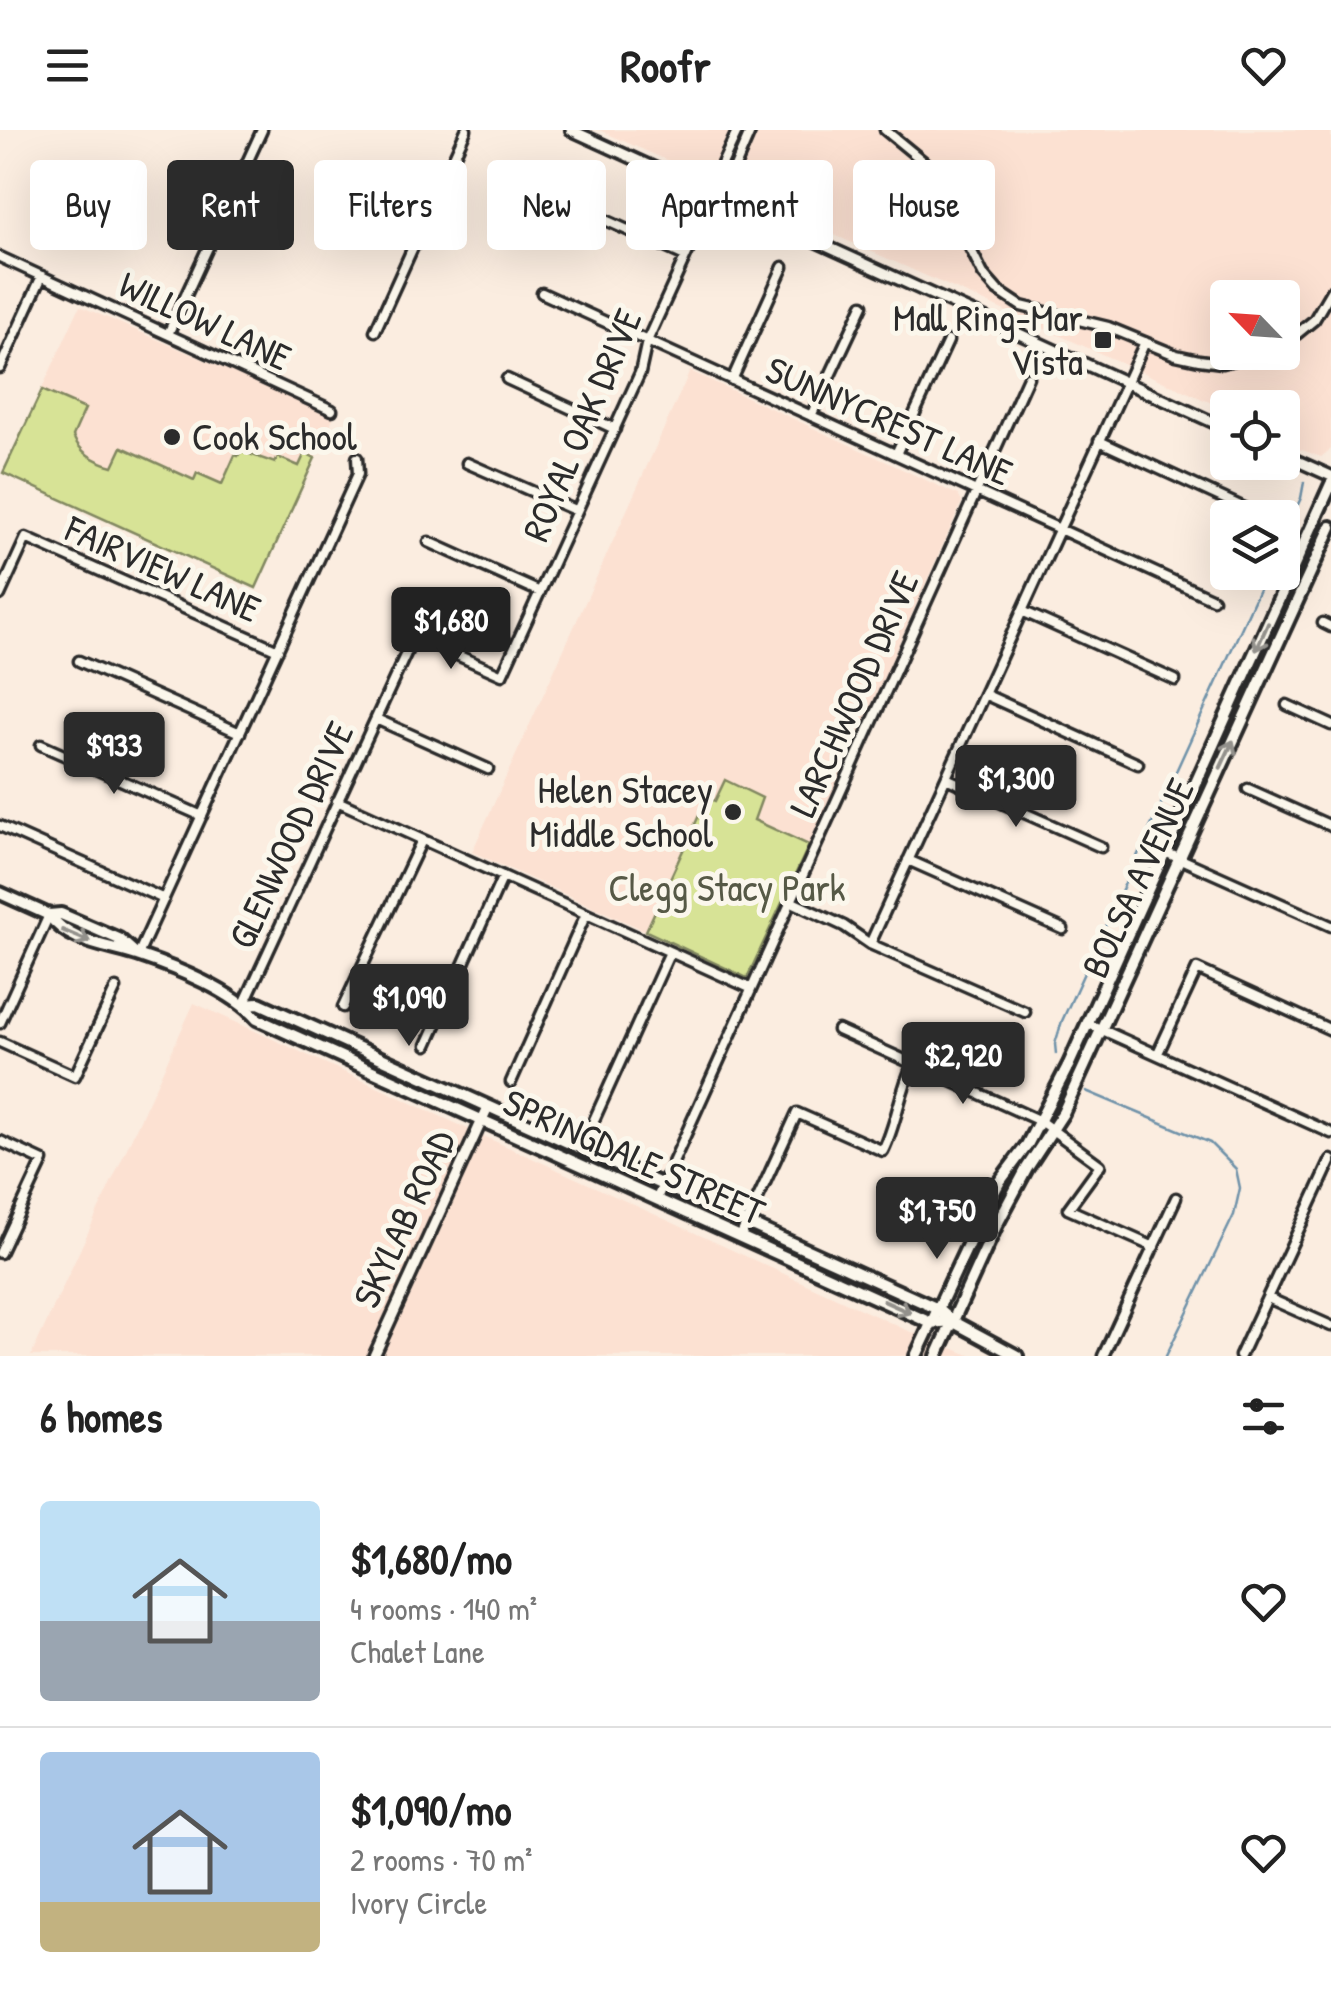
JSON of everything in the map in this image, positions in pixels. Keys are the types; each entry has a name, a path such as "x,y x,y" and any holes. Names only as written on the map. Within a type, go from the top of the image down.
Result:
{"main road":[{"name":"BOLSA AVENUE","path":"916,1356 995,1191 1040,1120 1087,1023 1331,484"},
{"name":"BOLSA AVENUE","path":"936,1356 996,1226 1027,1168 1054,1129 1102,1029 1331,527"},
{"name":"SPRINGDALE STREET","path":"0,892 50,914 60,929 109,950 138,955 244,1004 257,1019 481,1122 932,1323 952,1321"},
{"name":"SPRINGDALE STREET","path":"244,1004 260,1003 938,1309 952,1321 1018,1356"},
{"path":"275,1026 287,1023 289,1018"}],"street":[{"path":"168,334 262,130"},
{"path":"375,331 466,130"},
{"path":"571,130 635,160"},
{"path":"724,160 738,130"},
{"path":"738,160 752,130"},
{"path":"884,130 924,162 949,204 976,264 997,290 1031,310 1108,327 1186,358 1210,361"},
{"path":"606,221 685,256"},
{"name":"ROYAL OAK DRIVE","path":"414,636 502,675 640,373 647,341 688,250"},
{"path":"831,250 1210,421"},
{"name":"WILLOW LANE","path":"0,257 332,410"},
{"path":"732,380 783,267"},
{"path":"0,368 42,276"},
{"path":"1300,331 1314,320 1331,291"},
{"name":"SUNNYCREST LANE","path":"542,293 1213,599"},
{"path":"811,416 863,305"},
{"path":"896,454 948,341"},
{"path":"870,944 1145,342"},
{"name":"LARCHWOOD DRIVE","path":"657,1198 1028,377"},
{"path":"507,379 615,429"},
{"path":"1099,441 1226,500"},
{"path":"138,955 358,474 357,458"},
{"path":"1300,462 1331,476"},
{"path":"467,463 578,510"},
{"name":"FAIRVIEW LANE","path":"4,577 26,538 278,650"},
{"path":"430,542 540,592"},
{"path":"0,595 4,577"},
{"path":"1022,611 1175,680"},
{"name":"GLENWOOD DRIVE","path":"244,1004 414,636"},
{"path":"79,661 240,733"},
{"path":"984,694 1138,764"},
{"path":"1286,705 1331,725"},
{"path":"376,719 488,769"},
{"path":"41,745 202,816"},
{"path":"946,778 1100,847"},
{"path":"1248,789 1331,826"},
{"path":"338,801 750,988"},
{"path":"0,826 164,899"},
{"path":"344,1007 422,840"},
{"path":"1165,852 1331,926"},
{"path":"908,860 1063,929"},
{"path":"427,1045 503,876"},
{"path":"790,901 844,926 870,944 1024,1012"},
{"path":"0,1023 50,914"},
{"path":"511,1082 586,914"},
{"path":"594,1120 670,952"},
{"path":"1158,1053 1197,969 1331,1030"},
{"path":"0,1042 76,1076 116,988"},
{"path":"1087,1023 1331,1133"},
{"path":"838,1030 1054,1129 1100,1165 1068,1209 1154,1246"},
{"path":"740,1237 798,1113 883,1152 898,1119 901,1094 913,1064"},
{"name":"SKYLAB ROAD","path":"374,1356 488,1107"},
{"path":"0,1141 43,1161 0,1253"},
{"path":"1240,1356 1331,1160"},
{"path":"1103,1356 1176,1198"},
{"path":"1268,1298 1331,1326"}],"shaded area":[{"path":"599,130 1331,130 1331,449 1321,457 1300,449 1300,390 1210,390 1210,402 868,250 995,250 995,160 853,160 853,243 833,234 833,160 666,160"},
{"name":"Cook School","path":"80,306 334,416 256,588 3,473"},
{"path":"690,371 958,495 962,502 809,845 707,799 646,931 472,852"},
{"path":"194,1003 904,1329 972,1356 31,1356"}],"green space":[{"path":"42,390 85,409 73,436 90,456 113,466 122,447 194,480 197,473 222,484 235,455 241,451 275,463 278,457 299,466 305,453 315,458 256,588 3,473"},
{"name":"Clegg Stacy Park","path":"725,780 762,798 754,820 809,845 747,978 646,931 707,798 715,801"}],"waterway":[{"path":"1300,500 1304,482"},
{"path":"1056,1054 1062,1021 1259,590"},
{"path":"1086,1091 1210,1143 1236,1169 1240,1188 1234,1215 1166,1356"}],"place":[{"name":"Mall Ring-Mar Vista","path":"1103,340"},
{"name":"Cook School","path":"172,437"},
{"name":"Helen Stacey Middle School","path":"733,812"}]}
